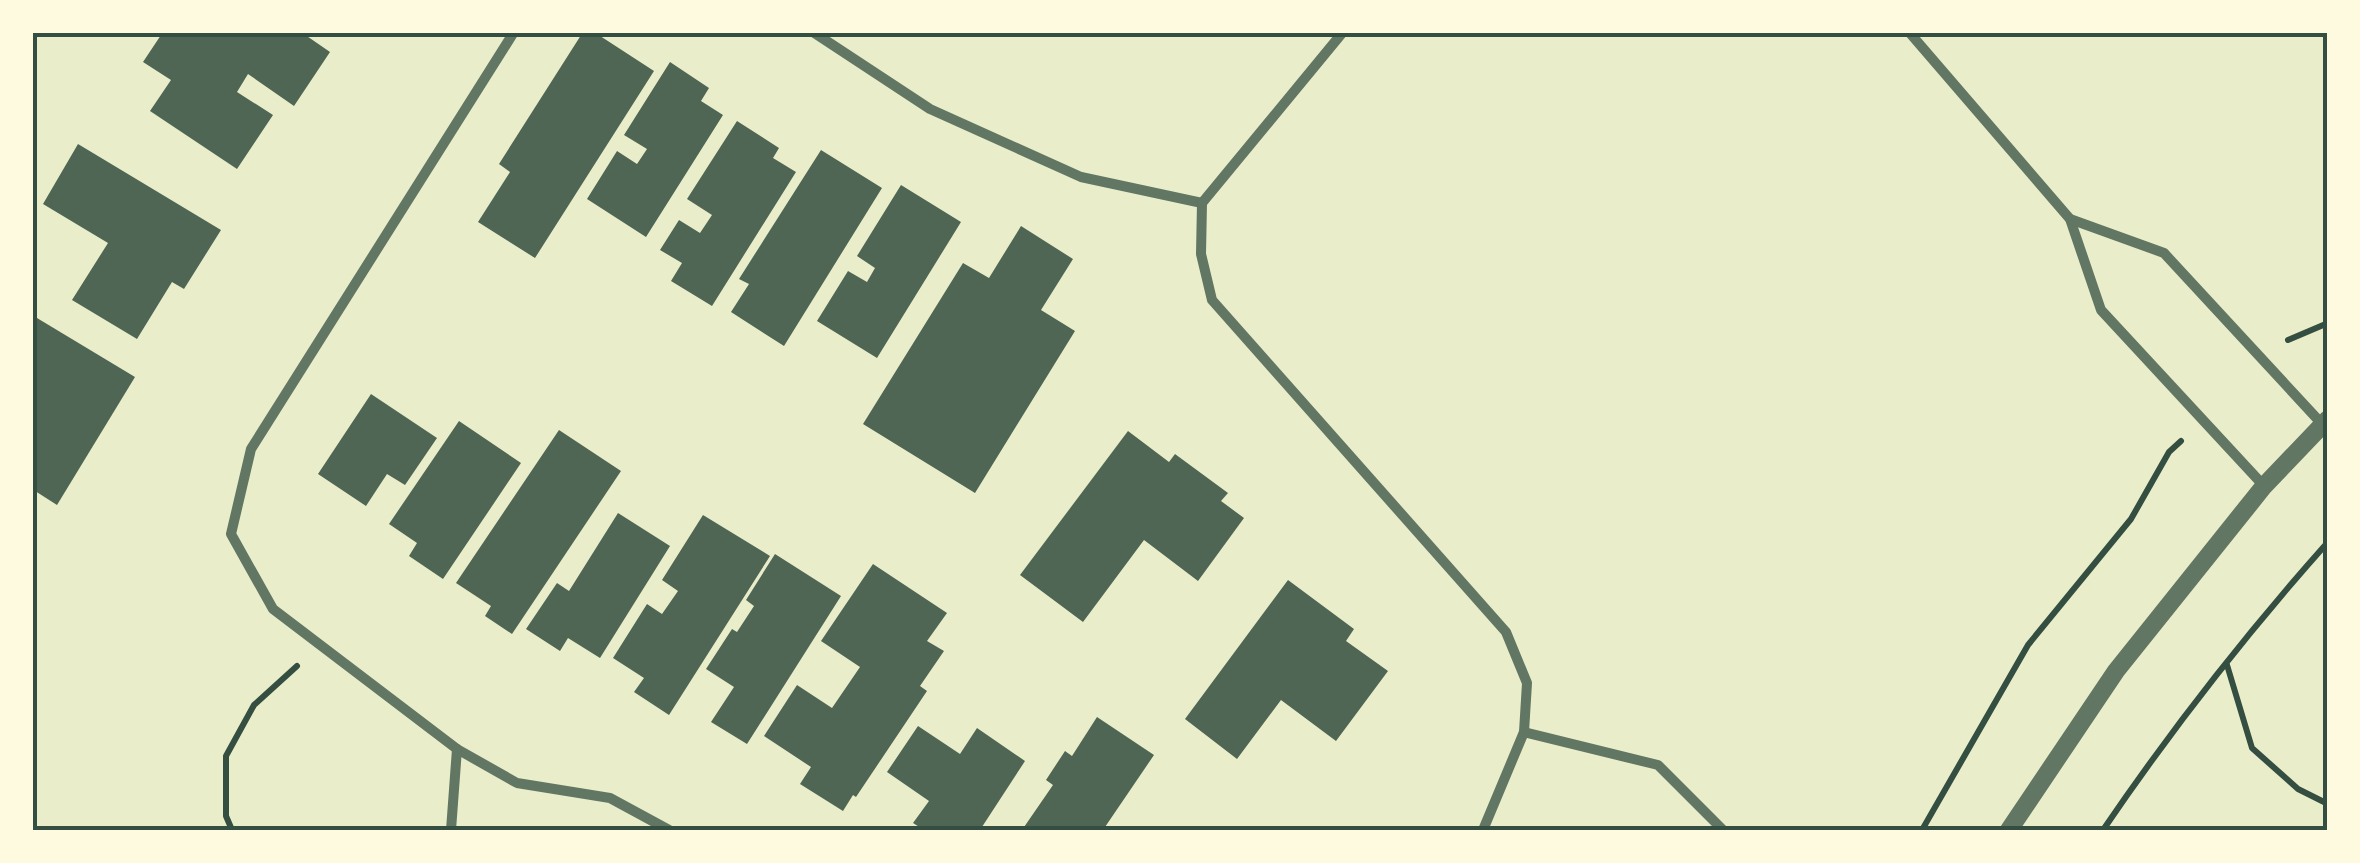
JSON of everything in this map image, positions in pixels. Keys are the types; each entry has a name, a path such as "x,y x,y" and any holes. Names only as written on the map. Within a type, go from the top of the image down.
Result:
{"street":[{"path":"514,32 251,450 231,534 273,608 457,749 517,783 610,798 669,830"},
{"path":"813,32 930,109 1081,177 1202,202"},
{"path":"1343,32 1202,202 1201,254 1212,300 1506,632 1526,683 1524,732 1483,830"},
{"path":"1909,32 2070,218 2101,310 2264,486"},
{"path":"2009,830 2116,670 2264,486 2325,422 2164,253 2070,218"},
{"path":"1524,732 1658,764 1723,830"},
{"path":"451,830 457,749"}],"path":[{"path":"2264,362 2290,338 2328,323"},
{"path":"1922,830 2028,645 2131,519 2169,452 2202,420"},
{"path":"2103,830 2140,775 2328,542"},
{"path":"232,830 226,816 226,756 254,705 320,645"},
{"path":"2227,664 2252,748 2298,789 2328,804"}],"building":[{"path":"163,32 301,32 330,52 294,106 248,74 237,92 273,115 237,169 150,111 171,80 143,62"},
{"path":"583,32 594,32 654,71 535,258 478,222 510,172 499,164"},
{"path":"670,62 709,88 701,101 723,115 646,237 587,199 617,151 637,164 647,149 624,135"},
{"path":"737,121 779,148 773,158 796,172 712,306 671,281 682,263 660,250 679,220 700,233 712,215 687,199"},
{"path":"78,144 221,230 184,289 172,282 137,339 72,300 108,243 43,204"},
{"path":"821,150 882,188 784,346 731,312 749,284 739,279"},
{"path":"901,185 961,222 877,358 817,321 848,271 867,282 875,268 857,256"},
{"path":"1021,226 1073,259 1041,310 1075,331 975,493 863,424 963,263 989,278"},
{"path":"32,315 135,377 57,505 32,489"},
{"path":"371,394 437,438 405,485 387,474 366,506 318,474"},
{"path":"459,421 521,463 443,579 409,556 417,543 389,524"},
{"path":"559,430 621,471 512,634 485,616 491,606 456,583"},
{"path":"1128,431 1169,462 1175,454 1228,493 1221,501 1244,518 1198,581 1144,540 1083,622 1020,575"},
{"path":"618,513 670,546 600,658 568,638 560,651 526,629 557,583 569,591"},
{"path":"703,515 770,556 669,715 634,692 644,678 613,658 647,604 662,614 678,591 662,580"},
{"path":"775,554 841,596 747,744 711,722 734,687 706,669 732,629 737,632 754,606 746,600"},
{"path":"873,564 947,613 927,641 944,651 920,686 927,691 843,811 800,784 811,767 764,736 797,685 832,708 860,667 821,641"},
{"path":"1288,580 1354,629 1346,641 1388,671 1336,741 1281,700 1237,759 1185,719"},
{"path":"1097,717 1154,755 1103,830 1022,830 1053,785 1046,780 1065,751 1072,756"},
{"path":"918,726 960,754 977,728 1025,761 980,830 924,830 913,823 929,801 887,772"}]}
